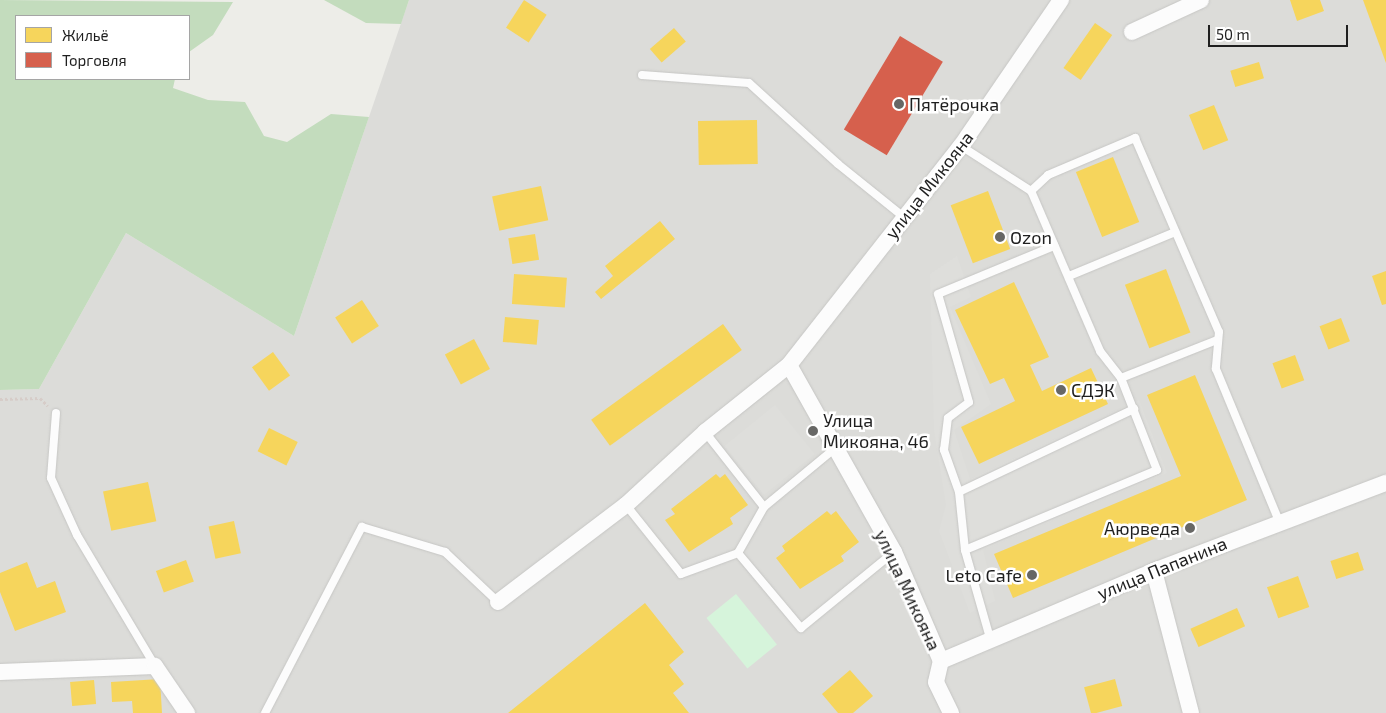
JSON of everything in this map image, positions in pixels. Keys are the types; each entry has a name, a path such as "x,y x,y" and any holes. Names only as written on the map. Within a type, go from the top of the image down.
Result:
{"street":[{"name":"улица Микояна","path":"498,602 626,505 705,432 789,365 904,216 961,146 1061,0"},
{"path":"1132,32 1201,0"},
{"name":"улица Микояна","path":"789,365 834,449 894,552 941,661 936,682 951,713"},
{"name":"улица Папанина","path":"941,661 990,638 1279,521 1386,483"},
{"path":"1154,571 1191,713"},
{"path":"0,672 155,666 187,713"}],"lane":[{"path":"642,75 749,83 838,164 904,216"},
{"path":"1030,191 1048,175 1135,138 1218,332 1216,369 1279,521"},
{"path":"961,146 1030,191 1069,276 1100,351 1121,378 1157,470 966,550"},
{"path":"1069,276 1175,232"},
{"path":"990,638 966,550 960,492 944,450 948,418 969,402 938,294 1054,246"},
{"path":"1121,378 1217,340"},
{"path":"960,492 1134,409"},
{"path":"56,413 51,478 77,535 155,666"},
{"path":"705,432 764,507"},
{"path":"626,505 681,574 738,553 764,507 834,449"},
{"path":"265,713 362,527 445,552 498,602"},
{"path":"738,553 802,628 894,552"}],"path":[{"path":"0,399 40,398 56,413"}],"shaded area":[{"path":"409,0 1386,0 1386,713 0,713 0,390 39,389 126,233 294,336"},
{"path":"957,256 971,297 950,307 991,404 954,430 970,479 1139,400 1167,473 983,550 995,601 970,613 939,531 946,505 934,430 930,274"},
{"path":"775,405 815,454 764,495 724,446"}],"green space":[{"path":"0,0 233,2 213,35 190,51 190,15 15,15 15,80 175,80 173,88 208,100 245,102 264,136 287,142 331,114 369,117 294,336 126,233 39,389 0,390"},
{"path":"324,0 409,0 401,24 366,23"},
{"path":"736,594 777,645 747,668 706,618"}],"building: Жильё":[{"path":"524,0 547,15 529,42 506,28"},
{"path":"1290,0 1320,0 1324,11 1297,21"},
{"path":"1363,0 1386,0 1386,63"},
{"path":"1095,23 1112,35 1081,80 1063,68"},
{"path":"674,28 686,42 662,63 650,49"},
{"path":"1259,62 1264,78 1235,87 1230,71"},
{"path":"1214,105 1228,140 1203,150 1189,115"},
{"path":"757,120 758,164 699,165 698,121"},
{"path":"1113,157 1139,222 1102,237 1076,172"},
{"path":"541,186 548,220 499,231 492,196"},
{"path":"988,191 1010,249 973,263 951,205"},
{"path":"660,221 675,239 601,299 595,292 613,276 605,266"},
{"path":"535,234 539,260 512,264 508,238"},
{"path":"1166,269 1190,332 1149,348 1125,285"},
{"path":"1386,271 1386,304 1382,305 1372,276"},
{"path":"514,274 567,278 565,308 512,304"},
{"path":"1014,282 1049,357 1030,365 1042,391 1091,368 1108,404 979,464 961,427 1015,401 1004,378 990,384 955,310"},
{"path":"362,300 379,326 352,343 335,317"},
{"path":"505,317 539,320 537,345 503,342"},
{"path":"1341,318 1350,341 1328,350 1320,326"},
{"path":"723,324 742,350 610,446 591,420"},
{"path":"474,339 490,369 461,385 445,354"},
{"path":"273,352 290,375 269,391 252,367"},
{"path":"1295,355 1304,380 1282,389 1272,363"},
{"path":"1195,375 1247,500 1013,598 994,554 1181,476 1147,395"},
{"path":"269,428 298,442 286,465 258,451"},
{"path":"716,474 720,478 725,474 748,505 730,518 733,524 689,552 665,520 675,514 671,509"},
{"path":"148,482 156,521 111,531 103,492"},
{"path":"827,511 831,515 836,511 859,542 841,556 844,561 800,589 776,558 785,551 782,546"},
{"path":"234,521 241,553 215,559 209,526"},
{"path":"1358,552 1364,570 1336,579 1330,561"},
{"path":"186,560 194,582 164,593 156,571"},
{"path":"27,562 37,588 55,581 66,612 15,631 0,592 0,573"},
{"path":"1298,576 1309,607 1278,618 1267,587"},
{"path":"645,603 684,652 669,665 684,684 673,693 689,713 508,713"},
{"path":"1237,608 1245,626 1199,647 1190,629"},
{"path":"850,670 873,696 853,713 838,713 822,694"},
{"path":"160,679 162,713 133,713 132,701 112,702 111,682"},
{"path":"1115,679 1122,706 1091,713 1084,687"},
{"path":"94,680 96,704 72,706 70,682"}],"building: Торговля":[{"path":"900,36 943,62 887,155 844,129"}],"place":[{"name":"Пятёрочка","path":"899,104"},
{"name":"Ozon","path":"1000,237"},
{"name":"СДЭК","path":"1061,390"},
{"name":"Улица Микояна, 46","path":"813,431"},
{"name":"Аюрведа","path":"1190,528"},
{"name":"Leto Cafe","path":"1032,575"}]}
